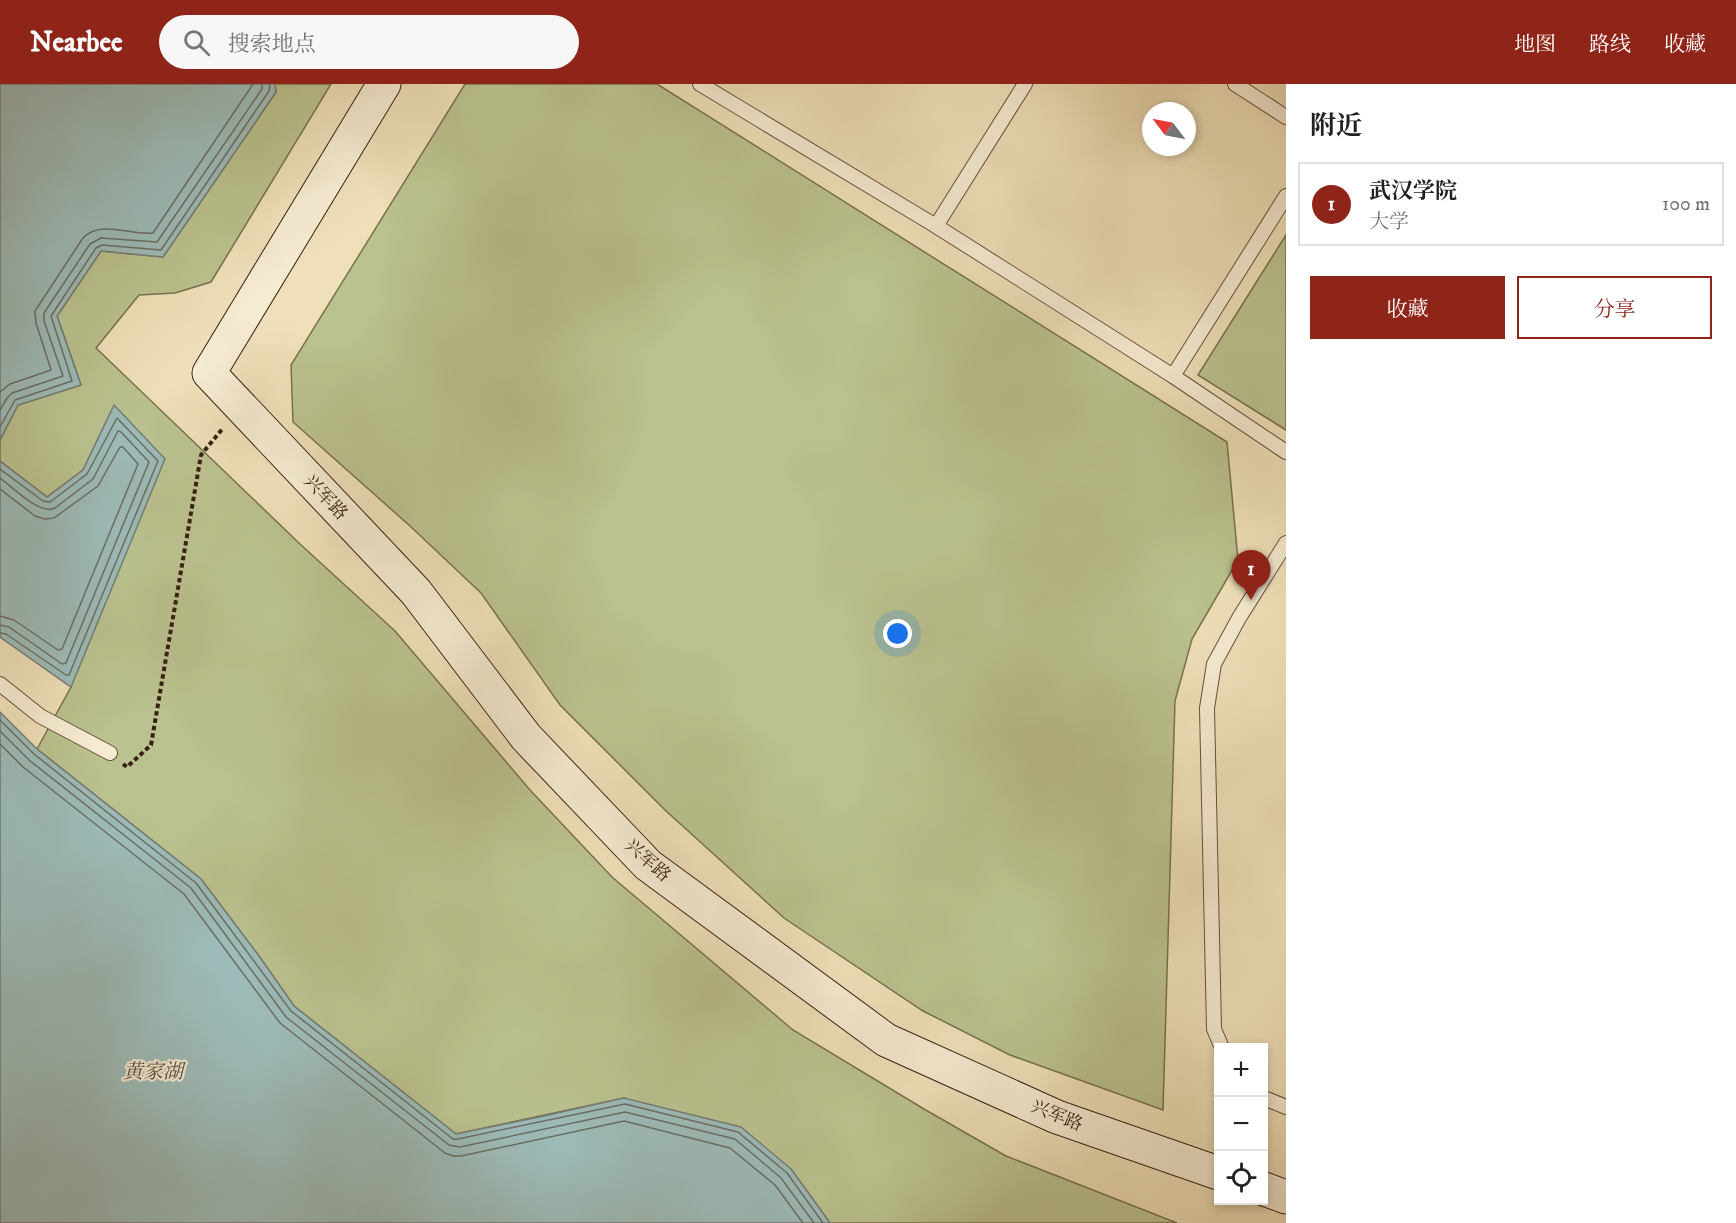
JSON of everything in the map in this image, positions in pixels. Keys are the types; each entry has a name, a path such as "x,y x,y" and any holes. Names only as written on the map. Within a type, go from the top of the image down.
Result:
{"street":[{"name":"兴军路","path":"384,84 208,373 416,592 526,737 648,865 886,1040 1057,1117 1214,1172"},
{"path":"1268,1191 1286,1197"}],"lane":[{"path":"700,84 936,226 1173,376 1286,452"},
{"path":"936,226 1025,84"},
{"path":"1235,84 1286,117"},
{"path":"1173,376 1286,196"},
{"path":"1220,1043 1214,1029 1207,708 1214,664 1239,618 1286,543"},
{"path":"0,684 40,716 110,753"},
{"path":"1268,1100 1286,1107"}],"path":[{"path":"110,753 127,768 151,745 201,455 240,407"}],"green space":[{"path":"275,84 331,84 211,282 175,293 139,295 96,348 300,544 395,631 530,790 612,877 793,1030 1006,1156 1177,1223 830,1223 791,1169 624,1098 456,1134 294,1006 201,879 37,749 71,687 114,406 83,470 47,497 0,461 0,440 18,405 81,385 57,316 101,251 163,257 276,92"},
{"path":"465,84 657,84 1227,442 1238,560 1192,639 1175,701 1163,1110 1010,1055 923,1011 784,918 665,810 560,705 481,593 293,422 291,365"},
{"path":"1286,235 1286,430 1198,375"}],"water":[{"path":"0,84 275,84 276,92 163,257 101,251 57,316 81,385 18,405 0,440"},
{"path":"114,405 165,459 71,687 0,637 0,461 47,497 83,470"},
{"name":"黄家湖","path":"0,712 37,749 201,879 294,1006 456,1134 624,1098 741,1127 791,1169 830,1223 0,1223"}],"place":[{"name":"武汉学院","path":"1251,600"}]}
